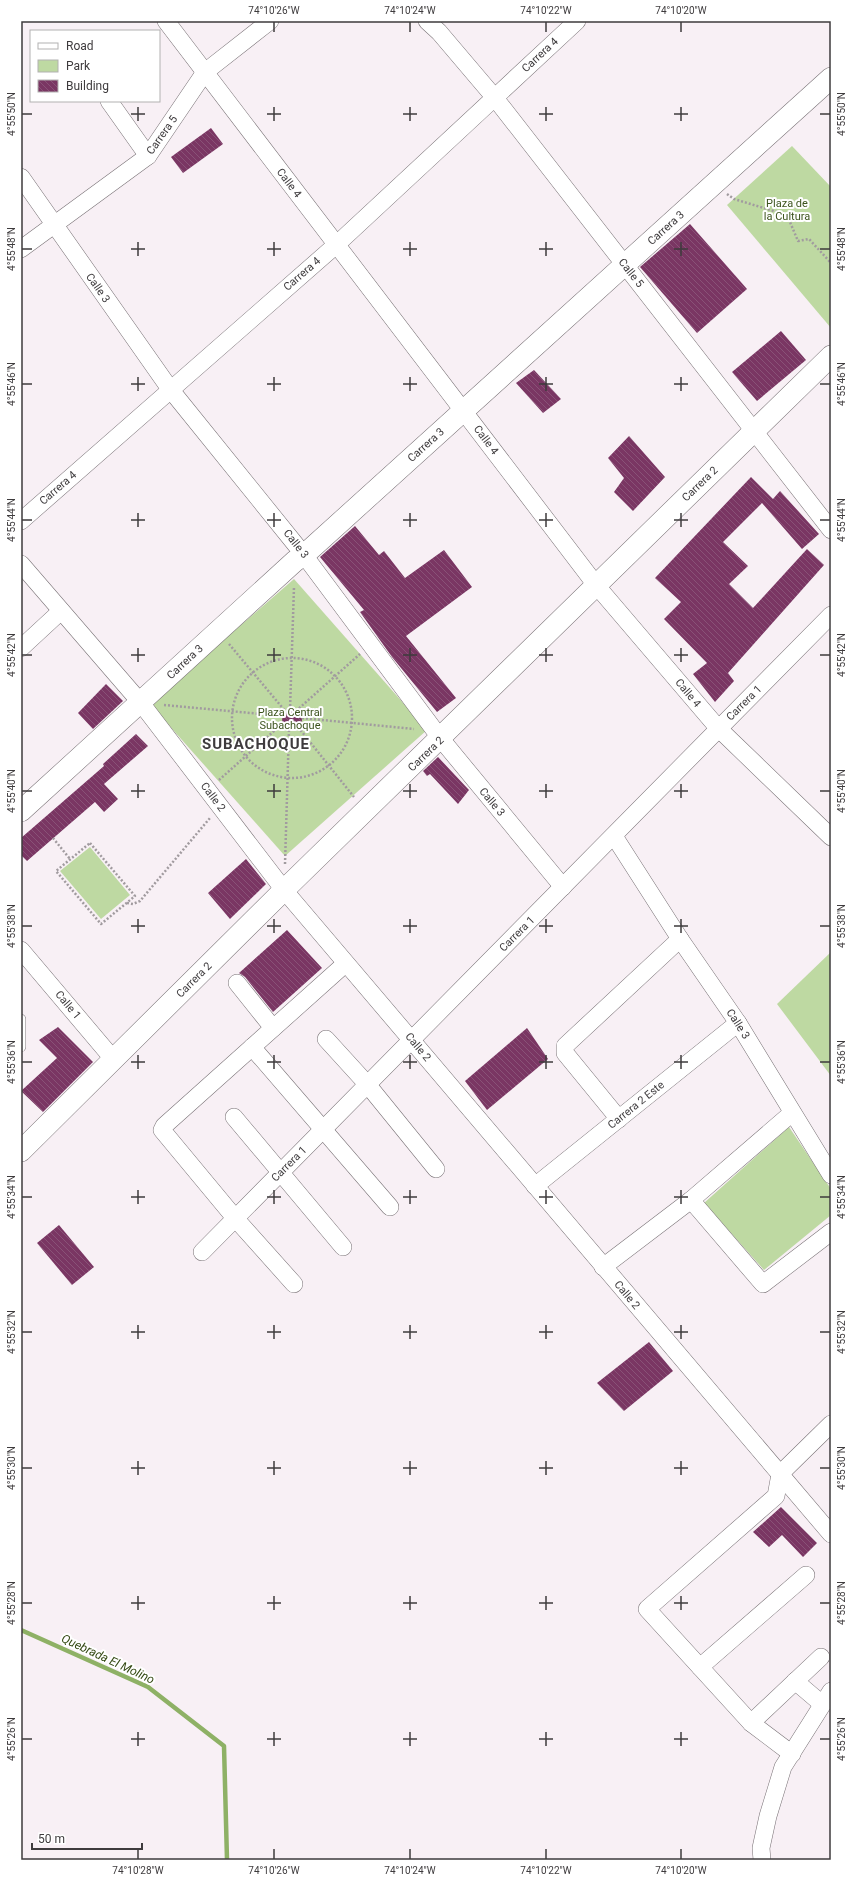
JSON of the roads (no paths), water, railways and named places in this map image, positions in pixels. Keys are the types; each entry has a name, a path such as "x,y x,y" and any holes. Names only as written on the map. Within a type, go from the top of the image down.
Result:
{"street":[{"name":"Calle 4","path":"166,21 596,585 718,728 831,837"},
{"name":"Carrera 5","path":"21,249 148,156 205,72 270,21"},
{"name":"Calle 5","path":"427,21 439,32 495,98 831,530"},
{"name":"Carrera 4","path":"21,521 336,245 577,21"},
{"name":"Carrera 3","path":"21,811 831,78"},
{"path":"110,102 148,156"},
{"name":"Calle 3","path":"21,178 170,389 300,558 370,644 438,735 563,887"},
{"name":"Carrera 2","path":"21,1151 284,890 366,811 438,735 596,585 831,356"},
{"name":"Calle 2","path":"21,564 141,703 284,890 345,964 412,1039 603,1267 827,1529"},
{"path":"21,648 61,611"},
{"name":"Carrera 1","path":"202,1252 614,836 718,728 831,616"},
{"name":"Calle 3","path":"614,836 680,939 738,1023 831,1175"},
{"path":"619,1119 565,1054 565,1046 680,939"},
{"name":"Calle 1","path":"21,950 114,1060"},
{"path":"294,1284 235,1218 162,1130 164,1126 345,964"},
{"path":"237,983 273,1028"},
{"name":"Carrera 2 Este","path":"535,1186 738,1023"},
{"path":"326,1039 367,1084 436,1169"},
{"path":"252,1047 324,1128 390,1207"},
{"path":"603,1267 691,1200 792,1113"},
{"path":"234,1117 343,1247"},
{"path":"691,1200 763,1284 831,1232"},
{"path":"792,1754 751,1723 647,1609 776,1496 780,1474 831,1424"},
{"path":"700,1667 806,1575"},
{"path":"751,1723 821,1657"},
{"path":"762,1860 761,1848 768,1816 783,1767 827,1697 795,1681"}],"lane":[{"path":"21,1019 21,1047"}],"waterway":[{"name":"Quebrada El Molino","path":"21,1630 148,1687 224,1746 227,1860"}],"district":[{"name":"SUBACHOQUE","path":"256,744"}],"park label":[{"name":"Plaza de la Cultura","path":"787,209"},
{"name":"Plaza Central Subachoque","path":"290,718"}]}
